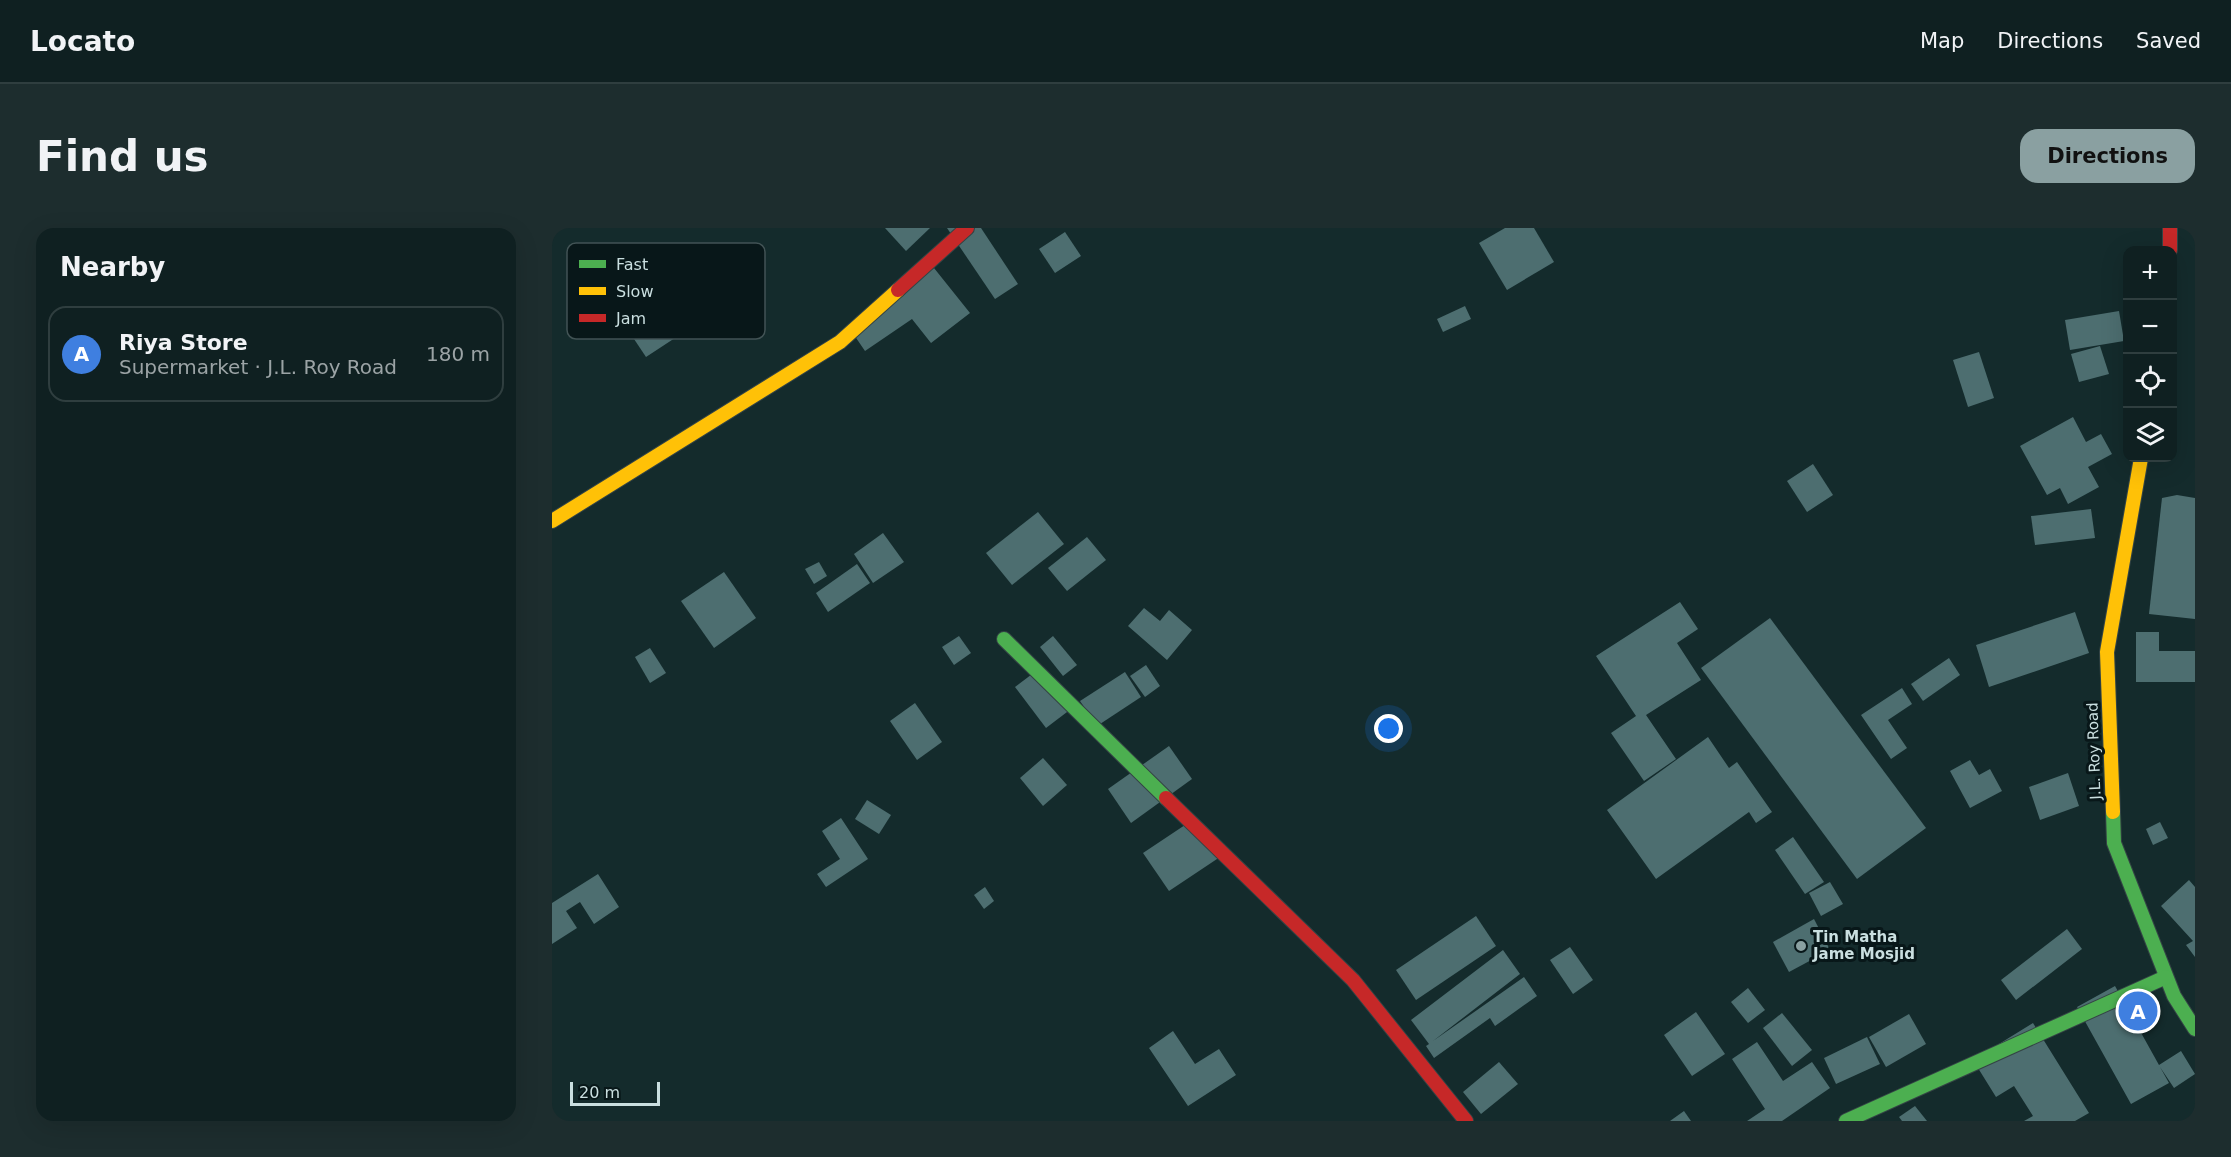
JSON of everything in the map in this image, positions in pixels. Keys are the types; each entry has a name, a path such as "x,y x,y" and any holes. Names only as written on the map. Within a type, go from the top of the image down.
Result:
{"street":[{"path":"552,521 840,342 967,228"},
{"path":"2170,228 2170,246"},
{"name":"J.L. Roy Road","path":"2140,462 2107,652 2114,843 2166,977 2195,1029"},
{"path":"1004,639 1353,980 1466,1121"},
{"path":"1846,1121 2166,977"}],"building":[{"path":"885,228 930,228 906,251"},
{"path":"947,228 981,228 1018,284 995,299"},
{"path":"1505,228 1534,228 1554,262 1507,290 1479,243"},
{"path":"1065,232 1081,256 1055,273 1039,249"},
{"path":"934,268 970,313 931,343 912,319 865,351 850,329"},
{"path":"1465,306 1471,319 1443,332 1437,319"},
{"path":"2119,311 2123,341 2070,350 2065,320"},
{"path":"634,339 673,339 646,357"},
{"path":"2100,346 2109,374 2079,382 2071,354"},
{"path":"1979,352 1994,398 1968,407 1953,360"},
{"path":"2073,417 2086,442 2101,434 2112,454 2088,467 2099,487 2068,504 2060,488 2047,495 2020,446"},
{"path":"1813,464 1833,495 1807,512 1787,481"},
{"path":"2177,495 2195,498 2195,619 2149,614 2162,498"},
{"path":"2091,509 2095,538 2035,545 2031,516"},
{"path":"1038,512 1064,544 1012,585 986,553"},
{"path":"883,533 904,562 873,583 854,554"},
{"path":"1087,537 1106,560 1067,591 1048,568"},
{"path":"819,562 827,576 814,584 805,569"},
{"path":"857,564 870,583 828,612 816,593"},
{"path":"724,572 756,618 714,648 681,601"},
{"path":"1680,602 1698,629 1677,643 1701,680 1646,715 1676,759 1644,781 1611,733 1636,716 1596,656"},
{"path":"1144,608 1160,621 1169,610 1192,630 1167,660 1128,626"},
{"path":"2075,612 2089,653 1989,687 1976,645"},
{"path":"1770,618 1926,828 1857,879 1701,668"},
{"path":"2136,632 2159,632 2159,651 2195,651 2195,682 2136,682"},
{"path":"959,636 971,653 954,665 942,647"},
{"path":"1053,636 1077,665 1063,676 1040,647"},
{"path":"650,648 666,673 650,683 635,657"},
{"path":"1949,658 1960,675 1923,701 1911,684"},
{"path":"1146,665 1160,686 1145,697 1130,676"},
{"path":"1040,668 1071,709 1046,728 1015,687"},
{"path":"1125,672 1141,697 1097,726 1080,701"},
{"path":"1902,688 1912,704 1888,720 1907,748 1891,759 1861,715"},
{"path":"915,703 942,742 917,760 890,721"},
{"path":"1708,737 1729,768 1737,762 1772,812 1756,823 1749,812 1656,879 1607,810"},
{"path":"1169,746 1192,779 1131,823 1108,789"},
{"path":"1043,758 1067,785 1043,806 1020,778"},
{"path":"1970,760 1979,775 1990,769 2002,791 1970,808 1950,771"},
{"path":"2068,773 2079,806 2040,820 2029,787"},
{"path":"867,800 891,815 879,834 855,819"},
{"path":"841,818 868,859 826,887 817,874 840,859 822,831"},
{"path":"1194,819 1220,857 1169,891 1143,853"},
{"path":"2160,822 2168,838 2153,845 2146,829"},
{"path":"1793,837 1824,882 1805,894 1775,850"},
{"path":"598,874 619,907 594,924 580,902 566,911 577,928 552,944 552,903"},
{"path":"2189,880 2195,887 2195,957 2186,945 2193,941 2161,906"},
{"path":"1830,882 1843,904 1821,916 1809,893"},
{"path":"985,887 994,901 984,909 974,895"},
{"path":"1476,916 1496,946 1416,1000 1396,970"},
{"name":"Tin Matha Jame Mosjid","path":"1814,919 1830,950 1789,972 1773,942"},
{"path":"2067,929 2082,949 2016,1000 2001,980"},
{"path":"1570,947 1593,980 1573,994 1550,960"},
{"path":"1503,950 1520,974 1433,1041 1524,977 1537,996 1495,1026 1490,1018 1434,1058 1426,1046 1429,1044 1411,1020"},
{"path":"2115,986 2159,1065 2181,1051 2195,1074 2174,1088 2160,1067 2169,1083 2131,1104 2077,1007"},
{"path":"1748,988 1765,1010 1748,1023 1731,1002"},
{"path":"1696,1012 1725,1054 1692,1076 1664,1035"},
{"path":"1782,1013 1812,1050 1792,1066 1763,1028"},
{"path":"1909,1014 1926,1044 1886,1067 1869,1037"},
{"path":"2033,1023 2089,1113 2075,1121 2024,1121 2033,1116 2014,1086 1996,1097 1973,1060"},
{"path":"1173,1031 1195,1064 1219,1049 1236,1075 1188,1106 1149,1048"},
{"path":"1867,1037 1880,1064 1836,1084 1824,1058"},
{"path":"1757,1042 1783,1081 1812,1062 1830,1088 1782,1121 1747,1121 1765,1109 1732,1059"},
{"path":"1499,1062 1518,1084 1481,1114 1463,1092"},
{"path":"1915,1106 1927,1121 1902,1121 1899,1117"},
{"path":"1684,1111 1691,1121 1670,1121"}],"traffic: fast":[{"path":"1004,639 1166,798"},
{"path":"2113,812 2114,843 2174,996 2195,1029"},
{"path":"1846,1121 2166,977"}],"traffic: slow":[{"path":"552,521 840,342 898,290"},
{"path":"2113,812 2107,652 2140,462"}],"traffic: jam":[{"path":"898,290 967,228"},
{"path":"2170,228 2170,246"},
{"path":"1166,798 1353,980 1466,1121"}],"place":[{"name":"Tin Matha Jame Mosjid","path":"1801,946"},
{"name":"Riya Store","path":"2138,1011"}]}
